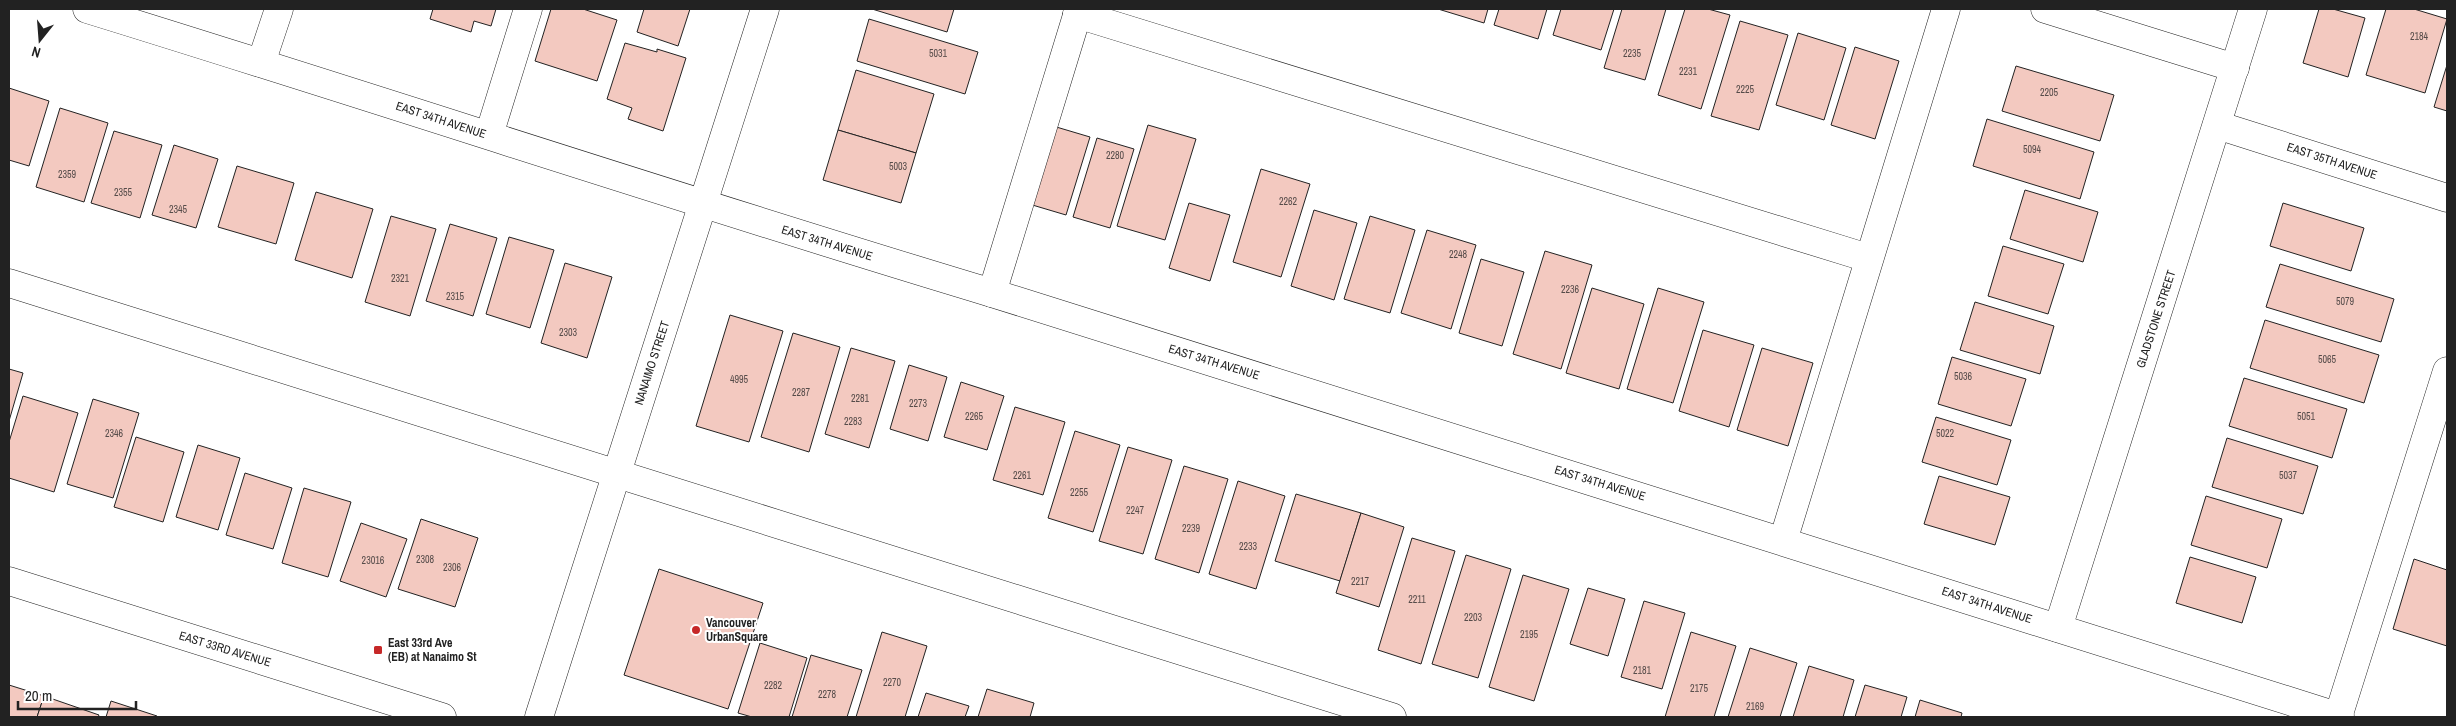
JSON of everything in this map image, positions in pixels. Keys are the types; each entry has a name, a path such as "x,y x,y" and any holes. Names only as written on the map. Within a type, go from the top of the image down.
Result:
{"street":[{"name":"EAST 34TH AVENUE","path":"87,9 2339,717"},
{"path":"261,63 279,9"},
{"path":"489,135 528,9"},
{"name":"NANAIMO STREET","path":"539,717 765,9"},
{"path":"1783,541 1868,258 1946,9"},
{"path":"2045,9 2235,68"},
{"name":"GLADSTONE STREET","path":"2058,628 2253,9"},
{"path":"992,293 1078,11 1868,258"},
{"name":"EAST 35TH AVENUE","path":"2217,125 2447,198"},
{"path":"9,282 1392,717"},
{"path":"2339,717 2447,371"},
{"name":"EAST 33RD AVENUE","path":"9,581 442,717"}],"building":[{"path":"433,9 496,9 491,26 474,21 471,32 430,19"},
{"path":"551,9 583,9 617,20 597,81 535,61"},
{"path":"644,9 690,9 678,46 637,32"},
{"path":"872,9 954,9 947,32"},
{"path":"1438,9 1488,9 1484,23"},
{"path":"1499,9 1547,9 1538,39 1494,25"},
{"path":"1561,9 1614,9 1601,50 1553,35"},
{"path":"1622,9 1666,9 1645,80 1604,68"},
{"path":"1685,9 1708,9 1730,15 1701,109 1658,95"},
{"path":"2319,9 2333,9 2365,18 2348,77 2303,63"},
{"path":"2386,9 2414,9 2447,19 2425,93 2366,75"},
{"path":"869,19 978,52 965,94 857,61"},
{"path":"1740,21 1788,35 1759,130 1711,116"},
{"path":"1798,33 1846,48 1824,120 1776,105"},
{"path":"625,43 657,52 657,49 686,58 663,131 628,119 632,108 607,99"},
{"path":"1855,47 1899,61 1875,139 1831,125"},
{"path":"2447,65 2447,111 2434,107"},
{"path":"2016,66 2114,95 2100,141 2002,111"},
{"path":"856,70 934,94 916,153 838,130"},
{"path":"9,88 49,101 29,166 9,160"},
{"path":"60,108 108,123 84,202 36,187"},
{"path":"1987,119 2094,152 2080,199 1973,166"},
{"path":"1148,125 1196,139 1165,240 1117,226"},
{"path":"1053,126 1090,137 1066,215 1029,204"},
{"path":"838,130 916,153 901,203 823,180"},
{"path":"114,131 162,145 140,218 91,203"},
{"path":"1097,138 1134,149 1110,228 1073,217"},
{"path":"174,145 218,159 196,228 152,215"},
{"path":"237,166 294,183 276,244 218,227"},
{"path":"1261,169 1310,184 1281,277 1233,262"},
{"path":"2025,190 2098,212 2083,262 2010,239"},
{"path":"316,192 373,209 352,278 295,260"},
{"path":"1189,203 1230,215 1210,281 1169,268"},
{"path":"2283,203 2364,228 2351,271 2270,246"},
{"path":"1314,210 1357,223 1334,300 1291,286"},
{"path":"391,216 436,229 410,316 365,302"},
{"path":"1370,216 1415,230 1390,313 1344,299"},
{"path":"450,224 497,238 473,316 426,301"},
{"path":"1427,230 1476,245 1451,329 1401,313"},
{"path":"509,237 554,250 530,328 486,314"},
{"path":"2003,246 2064,264 2048,314 1988,296"},
{"path":"1545,251 1592,265 1561,369 1513,354"},
{"path":"1481,259 1524,272 1502,346 1459,333"},
{"path":"565,263 612,277 587,358 541,343"},
{"path":"2280,264 2394,299 2381,342 2266,307"},
{"path":"1592,288 1644,304 1619,389 1566,373"},
{"path":"1658,288 1704,302 1673,403 1627,389"},
{"path":"1975,302 2054,326 2040,374 1960,350"},
{"path":"730,315 783,331 749,442 696,426"},
{"path":"2265,320 2379,355 2364,403 2250,368"},
{"path":"1703,330 1754,345 1729,427 1679,411"},
{"path":"793,333 840,347 809,452 761,437"},
{"path":"851,348 895,361 869,448 825,434"},
{"path":"1762,348 1813,363 1788,446 1737,430"},
{"path":"1952,357 2026,379 2011,426 1938,404"},
{"path":"909,365 947,377 928,441 890,429"},
{"path":"9,369 23,373 9,421"},
{"path":"2244,378 2347,409 2332,458 2229,426"},
{"path":"961,382 1004,396 987,450 944,437"},
{"path":"23,396 78,413 54,492 9,478 9,442"},
{"path":"93,399 139,413 113,498 67,484"},
{"path":"1015,407 1065,422 1043,495 993,480"},
{"path":"1936,417 2011,440 1997,485 1922,462"},
{"path":"1075,431 1120,445 1093,532 1048,518"},
{"path":"136,437 184,452 163,522 114,507"},
{"path":"2227,438 2318,466 2303,514 2212,487"},
{"path":"198,445 240,458 218,530 176,517"},
{"path":"1128,447 1172,460 1143,554 1099,541"},
{"path":"1184,466 1228,479 1199,573 1155,559"},
{"path":"245,473 292,488 273,549 226,535"},
{"path":"1939,476 2010,497 1995,545 1924,524"},
{"path":"1238,481 1285,496 1256,589 1209,574"},
{"path":"304,488 351,502 328,577 282,563"},
{"path":"1296,494 1361,513 1340,581 1275,561"},
{"path":"2206,496 2282,519 2267,568 2191,545"},
{"path":"1361,513 1404,527 1379,607 1336,593"},
{"path":"421,519 478,538 455,607 398,589"},
{"path":"361,523 407,539 386,597 340,581"},
{"path":"1412,538 1455,551 1421,664 1378,650"},
{"path":"1466,555 1511,569 1478,678 1432,664"},
{"path":"2190,557 2256,577 2242,623 2176,603"},
{"path":"2414,559 2447,570 2447,646 2393,629"},
{"name":"Vancouver UrbanSquare","path":"659,569 763,603 728,709 624,675"},
{"path":"1523,575 1569,589 1534,701 1489,687"},
{"path":"1588,588 1625,599 1608,656 1570,644"},
{"path":"1644,601 1685,613 1662,689 1621,677"},
{"path":"882,632 927,646 905,717 856,717"},
{"path":"1691,632 1736,646 1714,717 1665,717"},
{"path":"760,643 807,658 789,717 752,717 738,713"},
{"path":"1750,648 1797,663 1780,717 1728,717"},
{"path":"811,655 862,670 847,717 792,717"},
{"path":"1809,666 1854,680 1843,717 1793,717"},
{"path":"9,685 44,696 37,717 9,717"},
{"path":"1865,685 1907,697 1901,717 1855,717"},
{"path":"987,689 1034,703 1030,717 978,717"},
{"path":"926,693 969,706 965,717 918,717"},
{"path":"44,696 99,715 98,717 37,717"},
{"path":"1920,700 1962,713 1961,717 1915,717"},
{"path":"111,701 157,716 157,717 106,717"}],"place":[{"name":"Vancouver UrbanSquare","path":"696,630"},
{"name":"East 33rd Ave (EB) at Nanaimo St","path":"378,650"}]}
